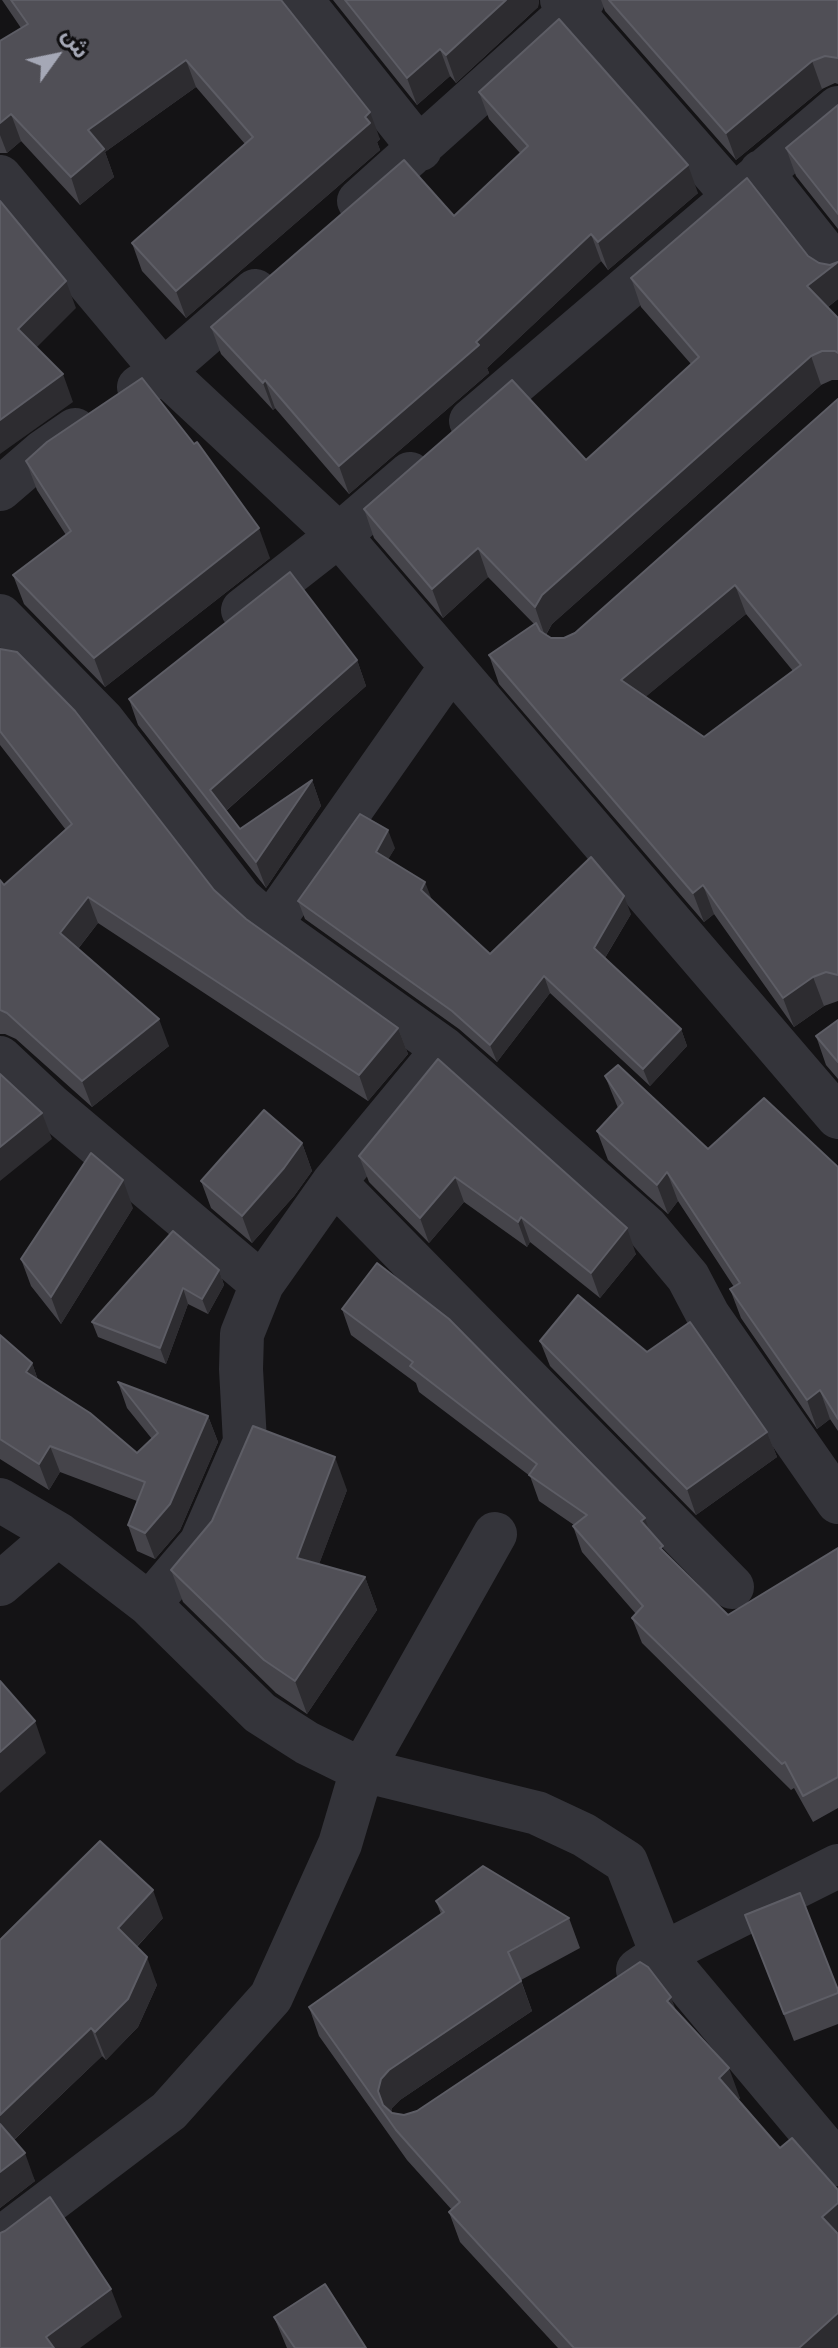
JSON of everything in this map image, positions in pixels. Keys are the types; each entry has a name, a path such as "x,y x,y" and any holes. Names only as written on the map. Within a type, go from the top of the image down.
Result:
{"street":[{"path":"301,0 420,149"},
{"path":"326,229 420,149 572,4 747,184 838,269"},
{"path":"215,633 339,535 838,108"},
{"path":"0,177 163,371 339,535 838,1117"},
{"path":"0,489 43,452 163,371 280,270"},
{"path":"0,616 116,711 240,898 270,925 444,1049 647,1228 688,1277 708,1315 838,1502"},
{"path":"270,925 451,667"},
{"path":"790,1060 826,1034"},
{"path":"149,1604 201,1543 245,1442 242,1334 262,1284 334,1182 444,1049"},
{"path":"0,1058 50,1105 262,1284"},
{"path":"334,1182 732,1587"},
{"path":"0,1500 58,1534 149,1604 260,1713 307,1743 362,1770 537,1813 584,1835 626,1862 662,1954 838,2164"},
{"path":"0,1584 58,1534"},
{"path":"0,2239 169,2111 271,1997 340,1844 362,1770 495,1534"},
{"path":"610,1989 662,1954 838,1866"}],"building":[{"path":"11,0 281,0 370,112 365,117 370,123 176,291 132,243 253,137 186,60 88,130 104,149 71,177 11,114 0,123 0,41 28,24"},
{"path":"345,0 506,0 446,55 440,49 407,78"},
{"path":"609,0 838,0 838,58 825,56 812,61 726,133"},
{"path":"559,19 688,165 598,242 591,234 476,342 479,345 339,466 265,380 263,383 211,327 404,160 454,216 528,146 479,92"},
{"path":"838,105 838,214 786,148"},
{"path":"747,178 808,256 819,263 830,265 838,262 807,286 838,318 838,353 822,351 811,356 542,595 535,607 478,548 432,589 364,509 512,380 586,460 699,357 631,278"},
{"path":"0,201 66,281 18,329 63,374 0,420"},
{"path":"142,378 194,444 197,442 259,528 94,658 13,575 71,531 26,461 47,442"},
{"path":"838,399 838,975 826,972 813,977 783,998 703,885 693,893 489,655 536,623 540,631 551,638 564,638 575,633","holes":["735,585 801,665 704,737 621,680"]},
{"path":"290,572 357,660 210,790 240,829 312,780 256,862 129,699"},
{"path":"0,649 17,652 75,711 214,890 246,919 398,1028 359,1075 88,897 60,933 159,1019 82,1081 0,1010 0,880 4,885 72,824 0,731"},
{"path":"360,814 388,830 376,852 425,882 421,890 490,954 591,857 624,896 594,948 681,1029 643,1069 544,976 490,1045 452,1011 298,901"},
{"path":"838,1020 838,1062 816,1036"},
{"path":"438,1059 627,1228 591,1273 521,1217 518,1222 455,1177 420,1218 359,1156"},
{"path":"618,1065 708,1149 764,1098 838,1167 838,1419 820,1390 807,1400 730,1289 740,1283 667,1172 657,1185 597,1131 623,1103 605,1076"},
{"path":"0,1074 42,1113 0,1147"},
{"path":"264,1110 302,1143 242,1216 201,1181"},
{"path":"91,1153 123,1180 51,1297 21,1259"},
{"path":"173,1231 219,1270 202,1299 183,1288 160,1348 92,1322"},
{"path":"377,1263 449,1319 645,1518 641,1521 663,1546 660,1548 728,1615 838,1548 838,1777 803,1796 785,1762 782,1764 632,1618 643,1606 573,1526 587,1515 529,1475 537,1464 410,1366 413,1362 342,1309"},
{"path":"578,1295 647,1352 690,1322 767,1432 687,1489 540,1341"},
{"path":"0,1335 32,1363 26,1372 90,1413 137,1453 158,1433 118,1382 208,1416 170,1504 145,1533 128,1525 145,1482 50,1446 39,1464 0,1439"},
{"path":"253,1426 335,1457 297,1558 365,1577 295,1681 264,1660 171,1570 212,1521"},
{"path":"0,1681 35,1721 0,1752"},
{"path":"100,1841 153,1890 118,1928 147,1957 128,1999 95,2032 91,2028 0,2115 0,1940"},
{"path":"483,1866 569,1918 508,1952 521,1981 389,2070 381,2079 378,2091 383,2105 392,2113 404,2115 417,2111 640,1962 648,1967 671,1997 667,2001 729,2068 719,2078 780,2148 792,2138 838,2190 838,2203 822,2217 838,2234 838,2313 799,2348 574,2348 449,2212 460,2202 396,2130 309,2007 444,1912 436,1901"},
{"path":"800,1893 838,1993 784,2014 745,1915"},
{"path":"0,2124 25,2153 0,2172"},
{"path":"50,2197 111,2289 46,2337 54,2348 0,2348 0,2233"},
{"path":"325,2284 366,2348 295,2348 274,2317"}]}
